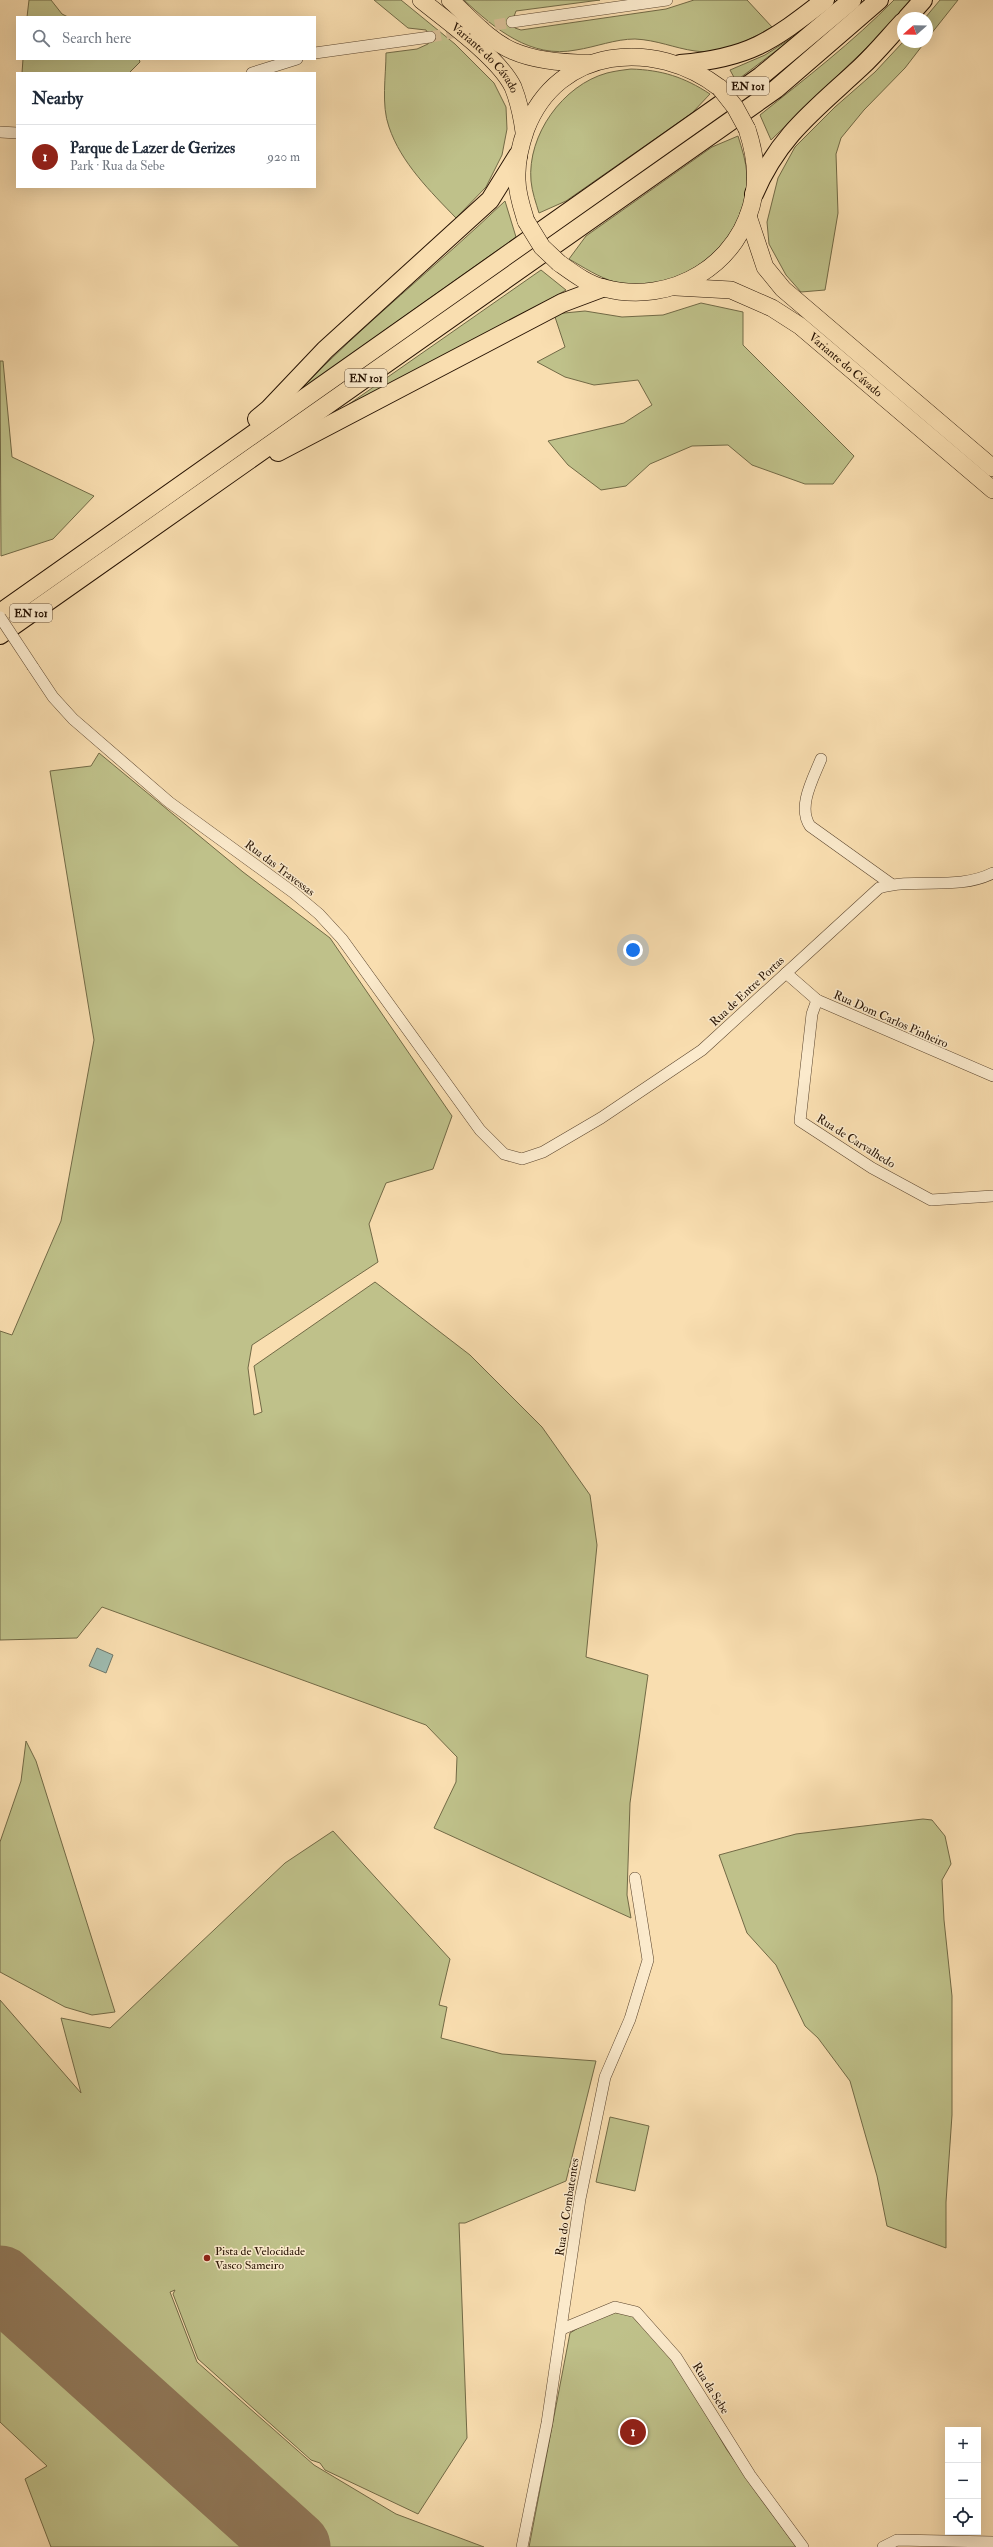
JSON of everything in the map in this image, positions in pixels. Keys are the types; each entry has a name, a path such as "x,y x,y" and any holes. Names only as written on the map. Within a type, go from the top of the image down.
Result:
{"highway":[{"path":"680,64 725,58 749,51 785,31 825,0"},
{"name":"EN 101","path":"0,613 761,76 852,0"},
{"name":"EN 101","path":"0,635 776,89 879,0"},
{"path":"912,12 923,0"},
{"path":"754,194 765,169 778,148 818,105 862,66 897,28"},
{"path":"87,551 108,527 228,442 270,409 325,350 490,200 518,155"},
{"path":"122,549 147,541 287,446 435,371 562,303 602,288"}],"main road":[{"name":"Variante do Cávado","path":"421,0 484,53 512,86 524,133"},
{"name":"Variante do Cávado","path":"450,0 491,37 512,51 548,60 589,64"},
{"path":"636,56 680,64 703,75 720,88 735,107 747,129 753,150 756,172 754,194 748,216 737,238 717,262 697,277 676,287 652,292 627,293 602,288 579,278 559,264 542,247 526,221 516,180 518,155 524,133 533,111 547,93 566,76 589,64 636,56"},
{"name":"Variante do Cávado","path":"748,216 765,267 783,289 993,468"},
{"name":"Variante do Cávado","path":"676,287 731,290 772,308 800,326 993,490"}],"street":[{"path":"512,22 667,0"},
{"path":"316,53 430,37"},
{"path":"255,72 294,60"},
{"path":"0,132 16,133"},
{"name":"Rua das Travessas","path":"0,616 53,697 68,714 169,802 318,914 342,939 480,1130 504,1154 522,1160"},
{"path":"821,759 810,788 804,812 805,819 810,826 891,884"},
{"name":"Rua de Entre Portas","path":"522,1160 543,1152 601,1118 702,1050 863,900 878,888 891,884 951,884 977,881 993,873"},
{"name":"Rua Dom Carlos Pinheiro","path":"786,973 817,1000 993,1076"},
{"name":"Rua de Carvalhedo","path":"817,1000 812,1014 800,1121 872,1168 931,1200 993,1196"},
{"name":"Rua do Combatentes","path":"522,2547 547,2423 562,2329 580,2198 605,2077 630,2019 648,1960 635,1878"},
{"name":"Rua da Sebe","path":"562,2329 615,2307 636,2312 676,2357 750,2474 802,2547"},
{"path":"883,2547 897,2540 993,2542"}],"green space":[{"path":"29,0 51,0 62,14 66,16 27,16"},
{"path":"374,0 401,0 455,44 494,83 506,107 507,129 502,155 486,187 456,218 418,176 401,153 389,127 385,109 384,90 386,53 417,49 428,44 430,37 426,30 408,28"},
{"path":"464,0 600,0 516,11 512,22 515,28 521,30 666,9 694,0 747,0 772,27 745,41 725,49 715,51 695,51 651,41 628,39 583,49 560,52 529,46 515,39 501,31"},
{"path":"894,0 911,0 901,12 897,12 897,17 889,26 771,140 760,115 846,45"},
{"path":"940,0 958,0 933,31 933,12 930,12"},
{"path":"801,32 736,81 730,70 765,55"},
{"path":"897,48 920,48 905,68 864,110 841,138 836,154 838,213 825,290 801,292 786,275 769,244 767,222 778,178 795,147 835,107 875,72"},
{"path":"23,60 139,60 140,62 130,72 22,72"},
{"path":"631,69 653,71 682,79 710,94 692,113 566,201 539,213 531,181 531,164 535,146 551,114 576,88 591,79 607,73"},
{"path":"738,136 744,155 747,175 745,199 736,222 723,242 706,259 686,272 663,281 639,284 615,282 603,278 569,259 586,236 712,147"},
{"path":"505,201 516,237 298,392 374,319"},
{"path":"541,270 566,290 458,351 322,423"},
{"path":"701,303 743,312 743,345 854,456 833,484 805,484 752,465 728,445 692,446 650,464 626,486 601,490 568,465 548,441 624,423 652,405 638,380 594,385 565,377 537,362 565,347 554,314 585,311 622,317 663,315"},
{"path":"0,361 3,361 12,457 94,496 53,539 1,556"},
{"path":"99,753 243,872 330,938 452,1116 433,1169 386,1183 369,1224 378,1262 252,1345 248,1368 254,1415 262,1412 254,1366 375,1282 470,1355 542,1427 590,1495 597,1545 586,1657 648,1675 630,1803 627,1895 631,1918 434,1828 456,1782 457,1757 426,1725 102,1607 77,1638 0,1640 0,1331 12,1335 61,1221 94,1040 50,771 91,766"},
{"path":"26,1741 36,1761 115,2012 92,2015 65,2007 0,1972 0,1842 21,1781"},
{"path":"923,1819 932,1820 945,1836 951,1864 942,1880 944,1920 952,1996 952,2115 946,2202 946,2248 887,2226 877,2176 850,2081 818,2038 805,2026 776,1965 747,1933 719,1855 796,1834"},
{"path":"333,1831 450,1959 439,2005 447,2007 441,2038 502,2054 596,2061 566,2181 465,2223 459,2223 467,2438 418,2514 325,2470 320,2463 311,2460 198,2359 173,2294 175,2290 170,2292 197,2362 314,2465 396,2514 484,2547 323,2547 0,2256 0,2000 81,2093 61,2018 110,2028 285,1863"},
{"path":"610,2117 649,2126 635,2191 596,2182"},
{"path":"0,2306 265,2547 51,2547 25,2479 47,2466 0,2422"},
{"path":"606,2311 631,2315 668,2354 688,2384 727,2450 796,2547 529,2547 570,2333"}],"shaded area":[{"path":"97,1648 113,1655 106,1673 89,1666"}],"runway":[{"path":"0,2282 294,2547"}],"tunnel":[{"path":"430,37 512,22"}],"place":[{"name":"Pista de Velocidade Vasco Sameiro","path":"207,2258"},
{"name":"Parque de Lazer de Gerizes","path":"633,2432"}]}
